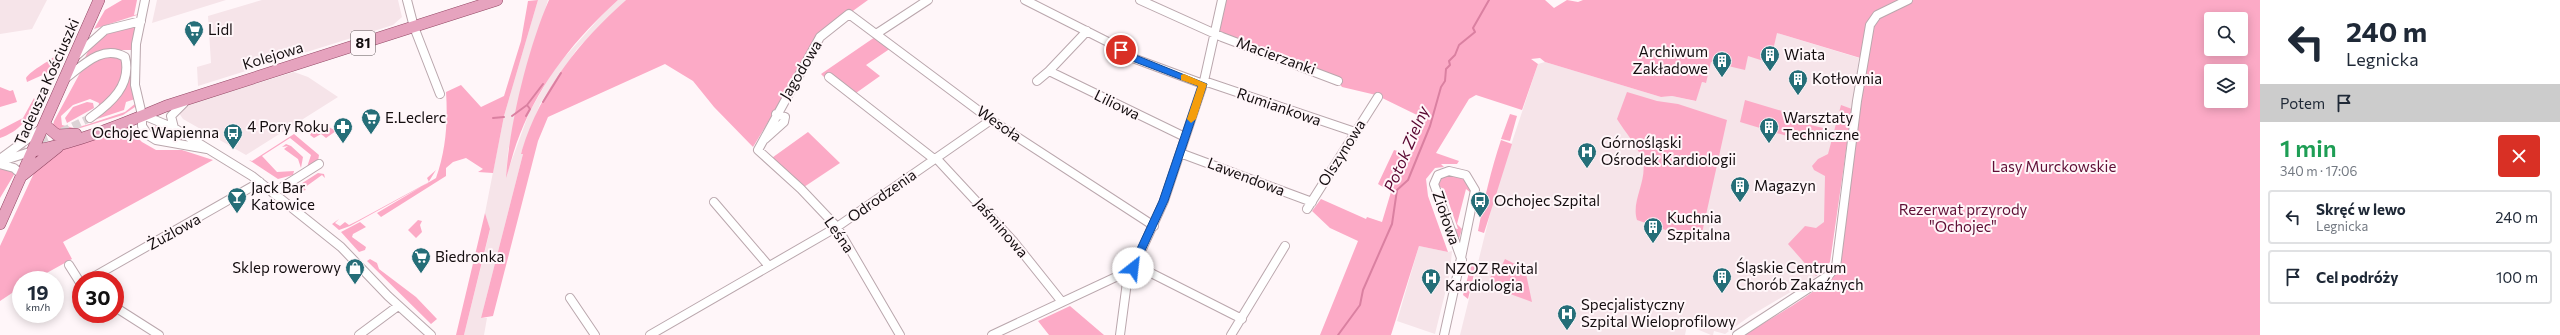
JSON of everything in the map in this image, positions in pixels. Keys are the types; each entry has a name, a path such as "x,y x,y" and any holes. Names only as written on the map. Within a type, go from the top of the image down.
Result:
{"main road":[{"name":"Tadeusza Kościuszki","path":"0,224 66,78 99,0"},
{"name":"Tadeusza Kościuszki","path":"92,17 104,0"},
{"name":"81","path":"414,27 497,0"},
{"name":"Kolejowa","path":"33,151 59,146 122,125 142,115 191,98 414,27"},
{"name":"Kolejowa","path":"33,151 76,134 126,117 142,115"},
{"path":"44,125 57,135 76,134"},
{"path":"22,175 59,146"}],"street":[{"path":"146,0 136,44 135,81 142,115 142,126 148,135 156,140 209,150"},
{"path":"406,0 414,27 440,94"},
{"path":"876,34 928,0"},
{"name":"Rumiankowa","path":"1025,0 1116,46 1130,56 1203,83 1355,132"},
{"name":"Macierzanki","path":"1140,0 1214,33 1338,81"},
{"path":"992,335 1122,275 1133,268 1154,226 1180,153 1203,83 1222,0"},
{"path":"1737,335 1829,275 1836,267 1856,109 1870,26 1877,14 1908,0"},
{"name":"Wesoła","path":"849,14 991,120 1154,226"},
{"name":"Jagodowa","path":"758,150 776,114 820,36 849,14"},
{"path":"74,57 105,30 141,21"},
{"path":"1037,81 1049,71 1087,31"},
{"path":"66,78 99,55 117,52 125,56 127,67 121,87 109,104 90,118"},
{"name":"Liliowa","path":"1049,71 1185,137"},
{"name":"Jaśminowa","path":"829,77 935,158 1014,242 1062,302"},
{"name":"Olszynowa","path":"1307,209 1378,97"},
{"path":"174,128 171,116 176,109 191,98"},
{"path":"142,115 174,128 209,150 237,165 260,182 345,251 398,306 430,335"},
{"name":"Odrodzenia","path":"650,335 768,265 837,227 991,120"},
{"path":"122,125 136,124 142,126"},
{"path":"22,175 1,158 23,144 44,125"},
{"name":"Leśna","path":"758,150 801,189 837,227 900,335"},
{"name":"Kolejowa","path":"1,158 33,151"},
{"name":"Lawendowa","path":"1180,153 1312,202"},
{"path":"273,193 319,164"},
{"name":"Ziołowa","path":"1444,335 1462,260 1466,230 1475,190 1474,184 1468,176 1458,172 1447,171 1438,175 1434,184 1462,260"},
{"name":"Żużlowa","path":"104,271 260,182"},
{"path":"714,202 768,265"},
{"path":"1231,335 1285,246"},
{"path":"69,265 73,271"},
{"path":"1133,268 1151,273 1242,319"},
{"path":"1120,335 1127,282 1122,275"},
{"path":"570,298 595,335"},
{"path":"359,335 398,306"},
{"path":"124,313 159,335"}],"shaded area":[{"path":"0,0 47,0 32,29 0,34"},
{"path":"157,0 226,0 152,23"},
{"path":"262,0 398,0 402,17 393,25 198,86 197,67 211,63 208,16"},
{"path":"538,0 548,0 522,86 508,151 506,176 529,113 554,69 603,14 618,0 626,0 577,49 540,104 521,153 523,154 481,318 487,318 484,335 464,335 490,230 485,213 504,116"},
{"path":"1748,24 1859,58 1830,262 1816,277 1750,316 1725,334 1714,331 1713,335 1711,335 1687,325 1685,335 1460,335 1496,190 1538,64 1545,62 1661,97 1672,96 1695,101 1702,82 1705,83 1711,62"},
{"path":"294,72 308,77 338,97 246,155 183,119 179,113 192,103"},
{"path":"1419,246 1448,252 1452,251 1450,273 1435,334 1397,321"}],"green space":[{"path":"122,0 137,0 134,15 140,14 94,29 105,10"},
{"path":"538,0 504,116 493,173 478,172 483,169 466,158 453,162 446,168 446,176 381,217 377,213 436,178 446,136 446,92 461,85 481,107 504,96 521,41 528,1"},
{"path":"549,0 618,0 574,45 549,78 538,96 520,134 506,178 515,111 534,41"},
{"path":"626,0 868,0 821,34 753,147 714,107 693,81 665,64 548,117 538,141 493,316 481,318 523,154 521,154 522,150 530,128 551,87 577,50"},
{"name":"Lasy Murckowskie","path":"1225,0 1545,0 1554,8 1567,0 1578,2 1583,0 2260,0 2260,335 1745,335 1822,285 1839,268 1867,60 1777,33 1770,63 1748,56 1745,70 1711,62 1706,83 1702,82 1696,101 1672,96 1661,97 1545,62 1540,58 1531,59 1538,64 1522,110 1476,95 1469,99 1436,153 1459,161 1457,164 1441,164 1444,167 1435,168 1426,179 1428,196 1448,252 1419,246 1391,335 1320,335 1358,241 1330,228 1312,211 1321,199 1366,219 1367,217 1382,222 1391,192 1378,184 1394,150 1409,154 1420,131 1419,116 1376,95 1342,87 1337,81 1224,36 1217,30"},
{"path":"134,25 136,27 135,99 126,102 124,110 94,120 118,99 128,82 132,62 131,50 108,50 84,60 88,50 98,38 103,35"},
{"path":"875,37 891,48 866,65 880,76 856,93 830,74 824,77 821,74"},
{"path":"60,52 47,73 27,82 26,78 29,75"},
{"path":"103,55 119,56 123,63 124,70 119,85 98,109 99,103 90,99 73,105 61,116 62,125 74,128 125,112 136,103 135,107 123,115 64,133 53,125 54,121 80,73"},
{"path":"0,87 10,91 13,90 17,102 0,107"},
{"path":"1627,92 1657,101 1678,104 1727,120 1700,242 1637,220 1636,206 1643,177 1643,162 1642,157 1617,119"},
{"path":"34,98 36,102 22,124 13,132 0,138 0,130 23,118"},
{"path":"1745,100 1792,114 1791,120 1823,128 1819,139 1797,139 1740,122"},
{"path":"87,102 93,103 94,108 67,123 65,118 73,107"},
{"path":"1841,105 1852,109 1830,262 1816,276 1788,244 1805,226 1816,228 1824,222 1825,176 1814,170 1812,166 1818,159 1828,154"},
{"path":"1510,114 1517,116 1510,141 1501,139"},
{"path":"157,125 182,140 162,137 152,130"},
{"path":"327,126 336,131 326,138 321,134 314,138 310,135 314,129 317,131"},
{"path":"127,127 142,142 156,150 182,150 213,160 63,242 72,259 50,271 12,271 12,293 0,301 0,246 34,173 44,161 62,148"},
{"path":"808,132 840,163 801,189 769,160"},
{"path":"294,134 319,155 318,161 307,167 311,155 290,138 262,156 277,172 294,171 293,175 278,179 249,160 252,161"},
{"path":"1501,140 1512,144 1484,233 1478,231 1488,185"},
{"path":"286,144 291,146 303,157 301,168 298,159 284,149 288,146 282,147"},
{"path":"0,168 11,170 15,173 0,198"},
{"path":"436,170 429,182 427,178"},
{"path":"318,173 324,174 325,178 322,175 304,188 306,190 295,192 296,187"},
{"path":"1451,173 1468,182 1471,189 1471,193 1466,189 1457,224 1462,229 1459,239 1453,228 1458,229 1444,189 1438,186 1442,177"},
{"path":"428,182 350,226 339,230 332,224 339,219 335,223 340,226 345,222 349,225"},
{"path":"485,213 490,229 464,335 456,335"},
{"path":"418,220 422,221 420,225 422,232 416,238 408,230"},
{"path":"360,222 366,227 353,234 352,237 366,247 365,250 359,252 341,232"},
{"path":"370,259 377,263 379,269 416,297 437,319 431,324 367,261"},
{"path":"1505,259 1525,269 1532,302 1488,286 1495,262 1502,265"},
{"path":"1471,265 1476,266 1468,299 1463,295"},
{"path":"1070,306 1104,335 1049,335 1038,321"}],"waterway":[{"name":"Potok Zielny","path":"1338,335 1360,305 1363,290 1392,224 1397,190 1408,180 1430,126 1441,87 1445,81 1446,69 1450,65 1449,61 1455,55 1459,45 1475,32 1473,28 1489,0"},
{"path":"543,102 561,73"},
{"path":"527,105 543,84"},
{"path":"512,116 527,105"},
{"path":"526,116 530,109 527,105"},
{"path":"493,118 504,117"}],"tunnel":[{"path":"17,148 59,133 90,118"}],"slow traffic":[{"path":"1184,77 1203,84 1191,119"}],"place":[{"name":"Lidl","path":"194,47"},
{"name":"Wiata","path":"1770,72"},
{"name":"Archiwum Zakładowe","path":"1722,78"},
{"name":"Kotłownia","path":"1798,96"},
{"name":"E.Leclerc","path":"371,135"},
{"name":"4 Pory Roku","path":"343,144"},
{"name":"Warsztaty Techniczne","path":"1769,144"},
{"name":"Ochojec Wapienna","path":"233,150"},
{"name":"Górnośląski Ośrodek Kardiologii","path":"1587,169"},
{"name":"Magazyn","path":"1740,203"},
{"name":"Jack Bar Katowice","path":"237,214"},
{"name":"Ochojec Szpital","path":"1480,218"},
{"name":"Kuchnia Szpitalna","path":"1653,244"},
{"name":"Biedronka","path":"421,274"},
{"name":"Sklep rowerowy","path":"355,285"},
{"name":"Śląskie Centrum Chorób Zakaźnych","path":"1722,294"},
{"name":"NZOZ Revital Kardiologia","path":"1431,295"},
{"name":"Specjalistyczny Szpital Wieloprofilowy","path":"1567,331"}],"route":[{"path":"1121,50 1130,56 1203,84 1164,201 1154,226 1133,268"}],"park label":[{"name":"Rezerwat przyrody \"Ochojec\"","path":"1963,218"}]}
